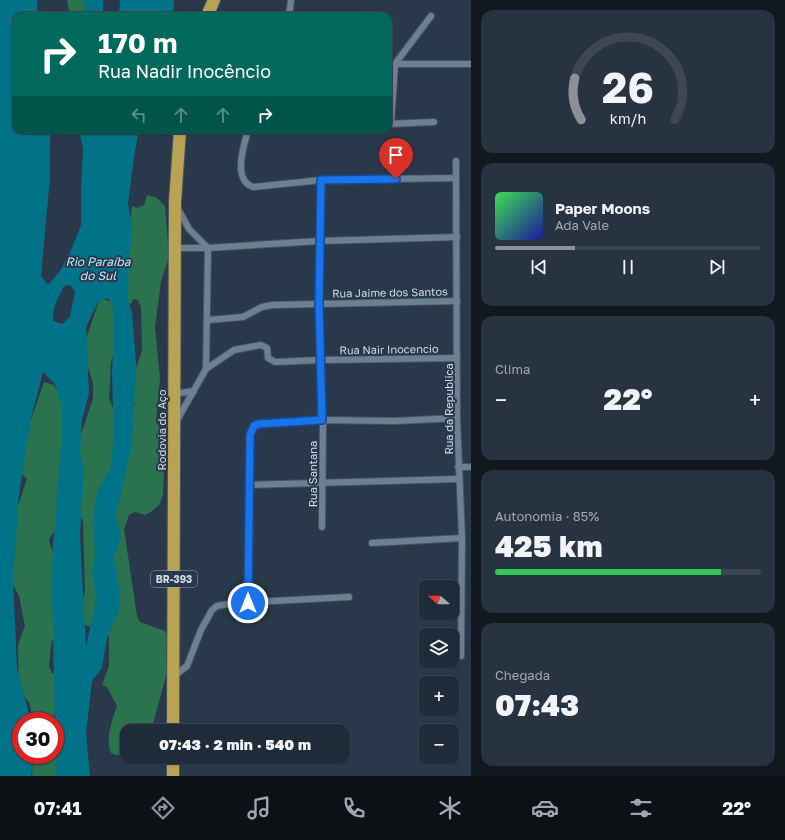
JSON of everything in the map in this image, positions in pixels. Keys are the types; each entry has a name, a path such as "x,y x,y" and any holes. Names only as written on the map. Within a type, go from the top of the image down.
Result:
{"highway":[{"path":"209,12 214,0"},
{"name":"Rodovia do Aço","path":"173,724 175,202 180,134"},
{"path":"173,764 173,776"}],"street":[{"path":"290,12 291,0"},
{"path":"392,100 395,64 431,16"},
{"path":"395,64 471,64"},
{"path":"392,124 434,122"},
{"path":"247,134 244,147 242,174 244,181 250,186 257,187 321,180 456,178"},
{"name":"Rua da Republica","path":"456,161 457,418 458,479 462,538 461,656"},
{"name":"Rua Santana","path":"321,180 319,303 323,482 322,527"},
{"path":"174,427 206,368 208,248 189,229 175,202"},
{"path":"175,248 208,248 319,240 457,237"},
{"name":"Rua Jaime dos Santos","path":"207,320 242,317 267,306 319,303 457,301"},
{"name":"Rua Nair Inocencio","path":"206,368 234,350 261,345 267,348 268,358 275,362 457,358"},
{"path":"174,394 194,391"},
{"path":"248,603 250,435 254,426 258,424 322,420 395,422 457,418"},
{"path":"458,468 471,467"},
{"path":"249,485 458,479"},
{"path":"372,542 462,538"},
{"path":"174,676 187,666 201,630 212,610 222,604 349,597"}],"green space":[{"path":"67,0 92,0 94,12 69,12"},
{"path":"147,195 157,198 165,206 169,257 161,281 155,328 160,379 156,421 165,440 163,494 160,504 151,512 145,515 135,512 129,515 124,529 137,616 140,622 165,631 171,644 169,665 153,724 120,724 120,754 116,755 111,753 109,748 109,736 117,706 107,687 102,685 109,666 109,633 80,623 77,616 85,592 83,521 80,514 68,516 50,537 49,541 60,572 59,621 51,645 49,667 52,673 62,676 55,712 31,712 30,704 19,689 18,645 25,626 19,596 12,583 17,509 27,479 19,471 27,431 44,382 54,385 70,418 78,443 93,399 93,383 85,358 85,342 100,298 115,303 123,328 111,362 109,399 112,406 120,414 132,412 135,403 130,401 130,385 142,351 141,307 138,300 133,299 131,304 121,300 132,206 137,208 144,205"},
{"path":"33,764 59,764 61,776 32,776"}],"water":[{"name":"Rio Paraíba do Sul","path":"0,0 37,0 37,12 12,12 12,134 50,134 50,177 41,276 48,285 60,271 70,253 81,225 83,149 80,134 138,134 128,203 132,227 127,294 132,313 136,363 132,445 116,516 121,537 114,558 119,586 119,611 107,638 102,668 92,681 86,733 90,776 56,776 56,764 64,764 64,712 55,712 52,585 53,544 56,522 61,446 61,404 55,384 43,372 32,414 19,494 13,578 17,668 28,712 12,712 12,764 31,764 31,776 0,776","holes":["70,285 75,291 70,317 62,324 53,321 53,311 64,286","108,298 113,307 114,336 112,372 114,434 111,467 99,488 93,515 95,554 92,576 97,595 86,647 80,535 84,471 80,451 82,420 89,393 86,327 98,302"]},
{"path":"84,0 103,0 103,12 86,12"},
{"path":"120,0 174,0 173,12 119,12"}],"route":[{"path":"248,603 251,430 258,424 322,420 319,303 321,180 396,179"}]}
